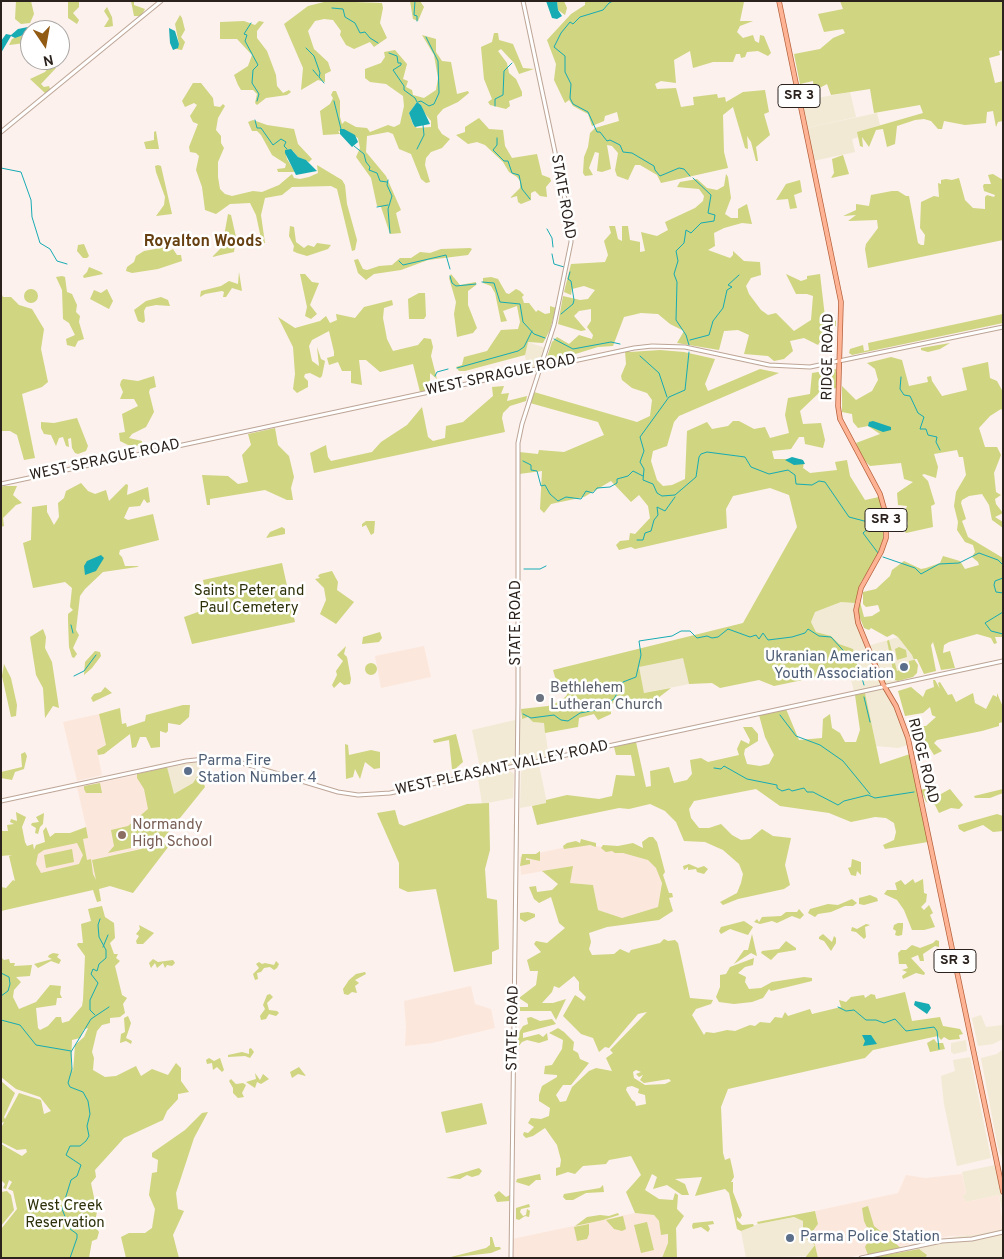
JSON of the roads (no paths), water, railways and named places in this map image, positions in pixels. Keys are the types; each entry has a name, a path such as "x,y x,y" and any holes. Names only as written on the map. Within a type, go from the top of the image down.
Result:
{"main road":[{"path":"1,132 161,1"},
{"name":"STATE ROAD","path":"511,1258 517,766 518,443 522,424 554,325 569,253 570,231 523,1"},
{"name":"RIDGE ROAD","path":"779,1 841,302 838,406 840,419 880,494 886,515 886,538 876,563 860,588 856,610 858,623 885,688 896,706 908,738 1003,1192"},
{"name":"WEST SPRAGUE ROAD","path":"1,484 540,368 652,346 685,348 790,368 810,367 1003,326"},
{"name":"WEST PLEASANT VALLEY ROAD","path":"1,801 186,760 205,758 232,760 328,790 358,795 390,793 885,688 1003,661"},
{"path":"997,1163 1003,1162"},
{"path":"861,1258 945,1240 972,1239 1003,1232"}],"water":[{"path":"546,1 557,1 558,10 562,16 557,19 552,18"},
{"path":"169,28 175,31 179,44 178,48 173,50 170,43"},
{"path":"20,29 20,36 15,38 11,36 1,53 1,41 6,34 11,35"},
{"path":"417,102 421,105 430,124 415,127 413,124 409,113"},
{"path":"340,129 355,135 358,142 352,147 340,134"},
{"path":"291,149 298,157 306,160 317,171 296,175 285,153 285,150"},
{"path":"873,421 891,427 891,430 883,432 868,426 869,422"},
{"path":"792,457 803,460 805,464 794,465 785,460"},
{"path":"101,555 104,558 96,571 85,575 84,566 87,561"},
{"path":"915,1001 929,1004 931,1008 927,1014 914,1005"},
{"path":"862,1035 871,1035 877,1044 863,1046 865,1041"}],"waterway":[{"path":"415,1 414,15 417,16 417,21"},
{"path":"613,1 603,10 580,17 573,24 570,22 561,33 554,47 565,56 565,72 571,84 570,98 573,104 588,112 597,132 600,132 607,141 610,140 620,145 623,152 632,153 654,166 660,176 679,168 684,169 690,176"},
{"path":"332,8 343,9 345,17 355,23 360,33 365,32 378,43"},
{"path":"251,23 244,34 247,35 245,41 258,65 253,70 252,83 259,94 257,101"},
{"path":"418,102 421,101 429,106 434,104 439,93 438,61 426,37"},
{"path":"306,48 314,56 320,73 319,77 324,83"},
{"path":"389,53 397,56 398,63 401,63 401,65 393,70 404,86 404,90 415,98 417,102"},
{"path":"495,106 495,99 503,95 504,71 512,63"},
{"path":"313,70 318,76"},
{"path":"334,101 341,129"},
{"path":"255,120 257,128 261,128 273,145 281,139 286,142 284,146 287,149"},
{"path":"417,149 424,135 423,125"},
{"path":"497,138 497,145 493,150 504,161 508,161 512,173 519,175 522,189 530,199"},
{"path":"354,146 364,154 366,162 370,167 369,170 377,173 380,181 387,182"},
{"path":"1,168 21,172 31,200 32,217 40,243 50,249 57,261 67,264"},
{"path":"689,345 686,335 676,320 677,282 674,274 678,261 676,251 684,243 686,230 691,233 701,223 714,221 715,215 708,213 711,195 693,178"},
{"path":"388,180 387,185 392,196 388,209 390,233"},
{"path":"377,207 388,205"},
{"path":"547,229 552,238 553,247"},
{"path":"552,254 554,264 564,267"},
{"path":"399,261 403,265 446,255 450,269"},
{"path":"561,314 573,304 574,300 571,281 568,279 570,272"},
{"path":"690,340 709,335 713,321 723,308 727,290 732,287 728,285 739,275"},
{"path":"450,276 452,283 456,286 476,284"},
{"path":"482,282 494,283 500,302 520,304 523,322 534,334 545,338"},
{"path":"457,368 518,351 524,347 532,331"},
{"path":"554,339 573,349 611,342 620,344"},
{"path":"689,352 685,390 669,397 640,437 644,451 640,462 644,469 643,480 653,484 657,493 662,496 675,495 696,477 699,457 707,452 745,457 751,467 769,474 788,470 795,475 796,484 812,485 819,481 825,482 849,517 868,522 870,527 863,533 878,553"},
{"path":"640,356 659,373 667,397"},
{"path":"435,376 437,372 448,369"},
{"path":"901,377 900,389 904,395 910,396 918,413 924,417 920,429 926,429 928,435 937,437 936,442 940,450"},
{"path":"523,461 531,465 531,470 537,471 541,486 545,485 550,494 558,501 566,497 581,499 586,491 593,493 597,488 610,487 617,483 617,479 628,476 633,471 643,476"},
{"path":"637,540 643,540 645,533 651,531 654,520 658,515 657,507 665,511 675,497"},
{"path":"883,557 915,568 921,574 939,564 959,563 979,553 998,560 1003,565"},
{"path":"524,569 540,569 546,566"},
{"path":"1003,578 995,581 994,585 996,592 1003,593"},
{"path":"1003,612 985,623 991,631 1003,634"},
{"path":"71,625 73,633"},
{"path":"523,714 531,718 554,715 561,720 568,721 580,713 596,710 614,699 623,682 636,677 641,655 639,641 672,636 681,631 690,631 697,638 707,636 712,638 718,637 728,629 750,637 756,635 759,639 763,633 768,640 792,637 805,633 808,629 819,636 831,637 851,659 857,660"},
{"path":"74,676 84,671 96,655"},
{"path":"859,668 864,685"},
{"path":"864,697 870,722"},
{"path":"780,715 796,736 820,745 843,761 870,794"},
{"path":"714,768 721,769 724,766 747,779 777,785 777,788 782,791 804,788 807,792 813,792 838,805 844,801 868,795 875,798 914,792"},
{"path":"95,1015 90,1010 90,1000 98,983 91,974 93,969 97,971 99,964 106,958 106,950 99,937 98,925 100,919"},
{"path":"103,947 108,935"},
{"path":"1,973 9,977 10,984 8,991 1,996"},
{"path":"70,1258 77,1234 70,1229 62,1209 71,1180 77,1176 81,1165 66,1155 70,1146 80,1146 89,1136 87,1126 90,1114 88,1101 83,1092 70,1087 68,1083 72,1069 71,1052 91,1019 109,1007"},
{"path":"838,1007 846,1011 854,1010 866,1020 876,1020 884,1023 895,1019 906,1031 934,1027 937,1031 939,1049"},
{"path":"1,1020 20,1025 36,1045 71,1051"}],"place":[{"name":"Ukranian American Youth Association","path":"904,667"},
{"name":"Bethlehem Lutheran Church","path":"540,698"},
{"name":"Parma Fire Station Number 4","path":"188,771"},
{"name":"Normandy High School","path":"122,835"},
{"name":"Parma Police Station","path":"790,1238"}],"district":[{"name":"Royalton Woods","path":"203,243"}],"park label":[{"name":"Saints Peter and Paul Cemetery","path":"249,600"},
{"name":"West Creek Reservation","path":"65,1216"}]}
